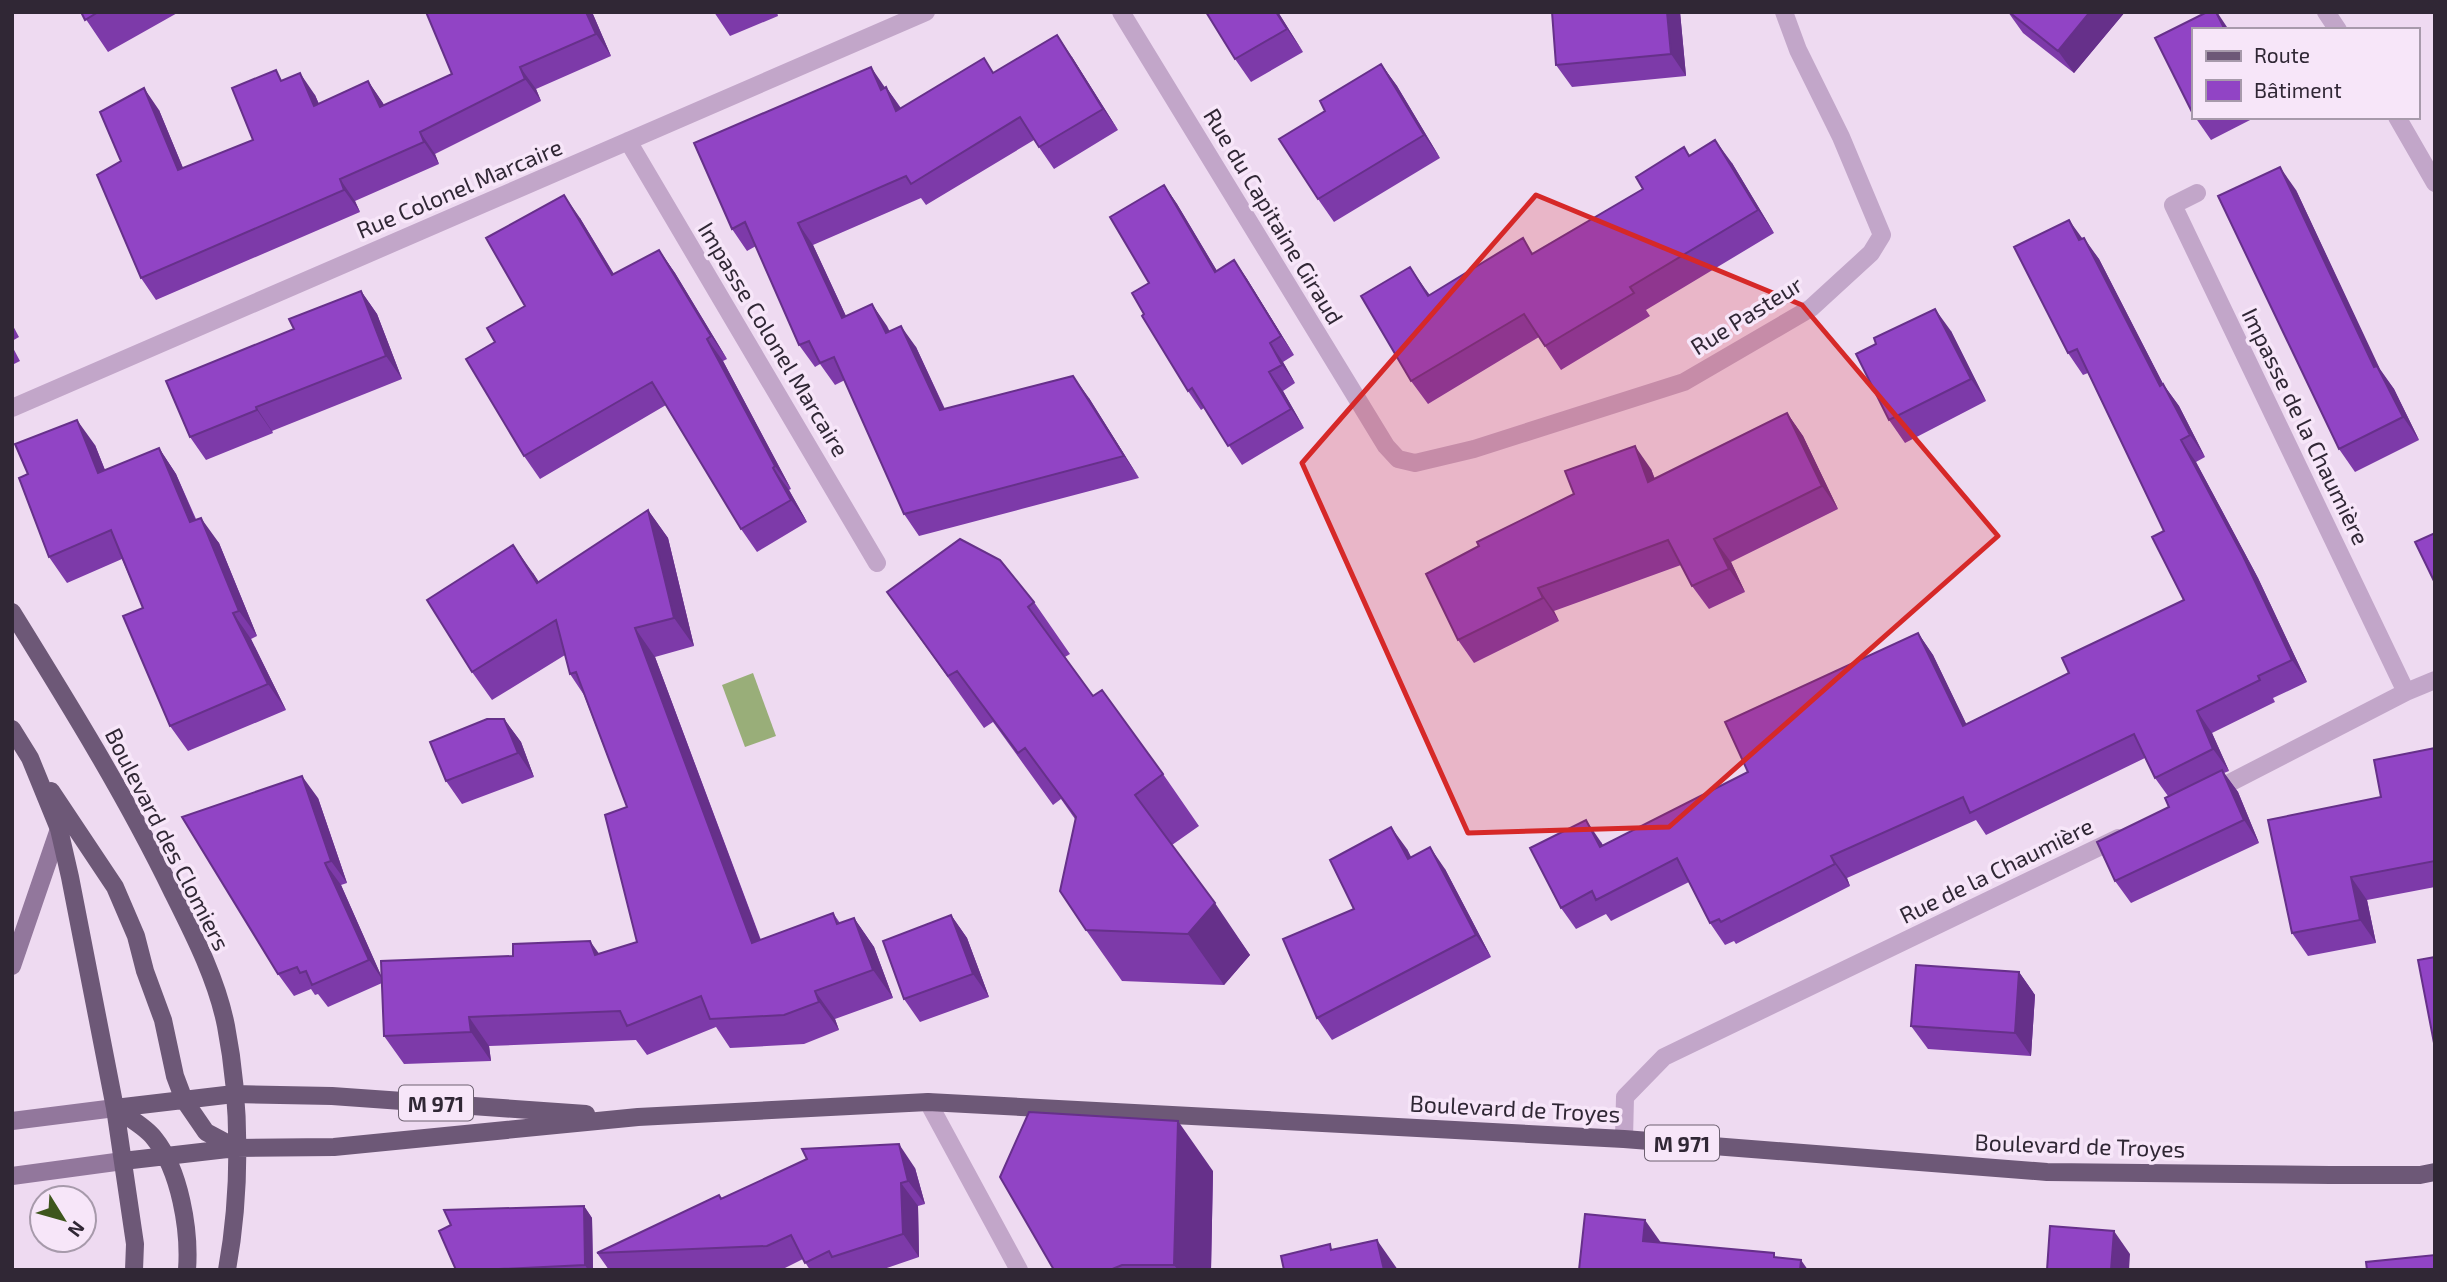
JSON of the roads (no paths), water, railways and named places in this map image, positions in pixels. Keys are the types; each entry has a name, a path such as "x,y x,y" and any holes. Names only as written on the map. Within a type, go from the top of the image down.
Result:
{"main road":[{"name":"Boulevard des Clomiers","path":"12,612 94,747 153,852 190,926 212,979 226,1026 234,1094 236,1197 227,1270"},
{"path":"12,729 115,887 136,936 145,971 163,1020 175,1076 184,1100 205,1132 236,1148"},
{"path":"30,758 59,829 101,1027 135,1244 134,1270"},
{"path":"12,966 59,829"},
{"name":"M 971","path":"12,1121 234,1094 332,1096 638,1117"},
{"name":"M 971","path":"12,1176 236,1148 334,1147 638,1117 928,1102"},
{"name":"Boulevard de Troyes","path":"928,1102 1624,1139 2047,1172 2330,1175 2420,1175 2435,1172"},
{"path":"115,1108 153,1136 167,1156 179,1191 188,1253 187,1270"}],"street":[{"name":"Rue Colonel Marcaire","path":"12,408 926,12"},
{"name":"Rue du Capitaine Giraud","path":"1121,12 1386,446"},
{"name":"Rue Pasteur","path":"1386,446 1398,459 1415,463 1499,442 1684,382 1811,308 1871,253 1882,235 1841,137 1798,50 1784,12"},
{"path":"2326,12 2337,28"},
{"path":"2398,119 2435,183"},
{"name":"Impasse Colonel Marcaire","path":"628,141 877,562"},
{"name":"Impasse de la Chaumière","path":"2197,193 2173,205 2406,692"},
{"path":"2192,802 2406,692 2435,680"},
{"name":"Rue de la Chaumière","path":"1624,1139 1625,1097 1664,1057 2129,832"},
{"path":"928,1102 1019,1270"}]}
